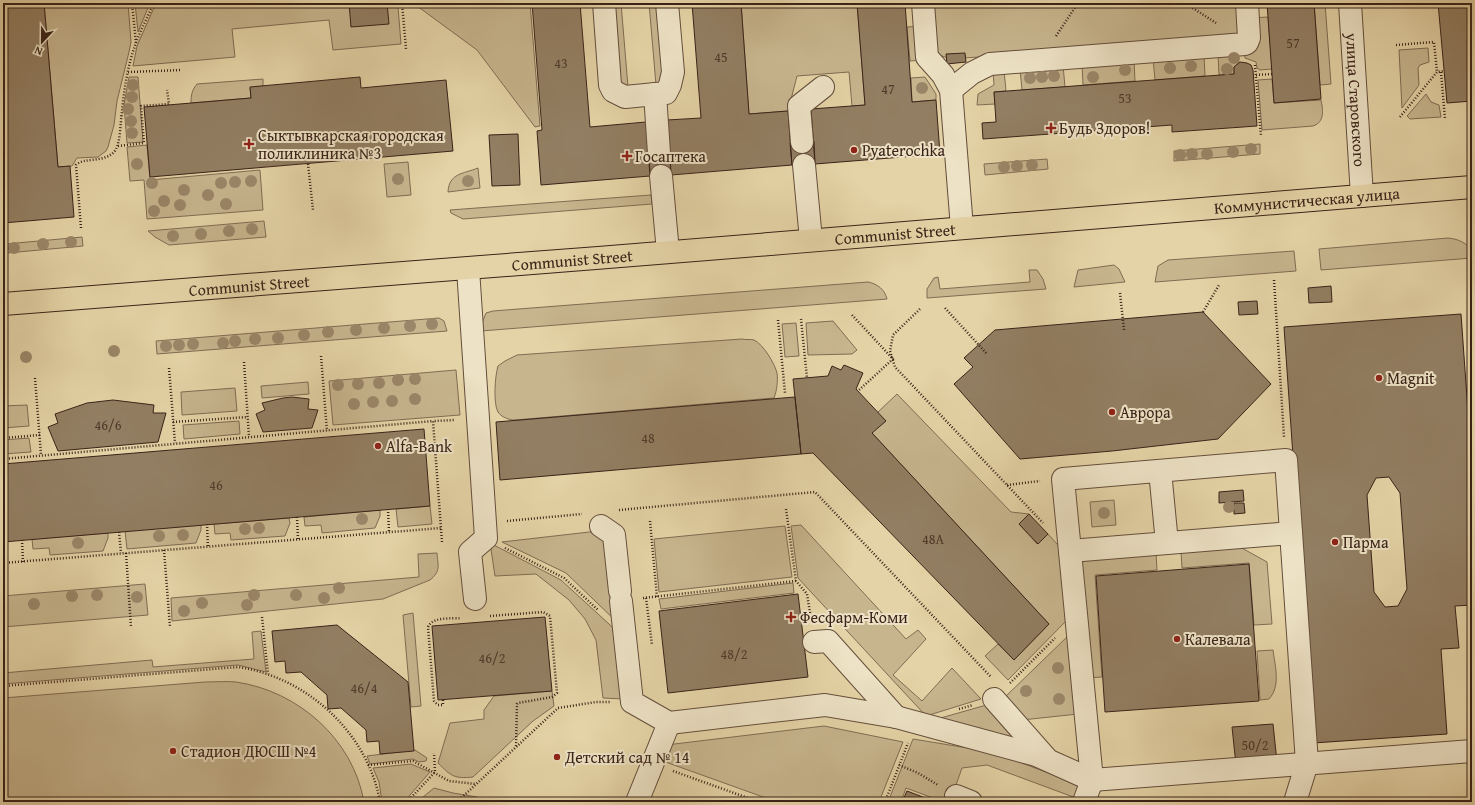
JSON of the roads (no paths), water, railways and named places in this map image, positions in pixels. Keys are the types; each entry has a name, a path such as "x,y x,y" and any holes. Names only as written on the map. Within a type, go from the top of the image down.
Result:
{"main road":[{"name":"Коммунистическая улица","path":"962,228 1472,187"},
{"name":"Сommunist Street","path":"3,304 468,269 962,228"}],"street":[{"path":"604,3 610,85 613,91 625,97 666,93 670,86 673,72 667,3"},
{"path":"923,3 927,56 943,75 951,90 962,228"},
{"path":"951,90 972,73 990,64 1245,44 1249,38 1247,3"},
{"name":"улица Старовского","path":"1350,3 1362,196"},
{"path":"802,142 800,106 823,87"},
{"path":"654,94 659,153"},
{"path":"804,165 811,240"},
{"path":"661,176 668,252"},
{"path":"468,269 486,538 470,552 471,608"},
{"path":"1084,802 1092,780 1063,479 1286,460 1307,763 1295,802"},
{"path":"1160,471 1168,543"},
{"path":"600,517 614,535 632,702 669,722 825,705 906,720 1036,755 1092,780 1472,751"},
{"path":"1070,551 1291,533"},
{"path":"814,642 828,641 906,720"},
{"path":"998,694 1047,760"},
{"path":"638,802 669,722"}],"place":[{"name":"Будь Здоров!","path":"1051,128"},
{"name":"Сыктывкарская городская поликлиника №3","path":"249,144"},
{"name":"Pyaterochka","path":"854,150"},
{"name":"Госаптека","path":"627,156"},
{"name":"Magnit","path":"1379,378"},
{"name":"Аврора","path":"1112,412"},
{"name":"Alfa-Bank","path":"378,446"},
{"name":"Парма","path":"1335,542"},
{"name":"Фесфарм-Коми","path":"791,617"},
{"name":"Калевала","path":"1177,639"},
{"name":"Стадион ДЮСШ №4","path":"173,751"},
{"name":"Детский сад № 14","path":"557,757"}]}
